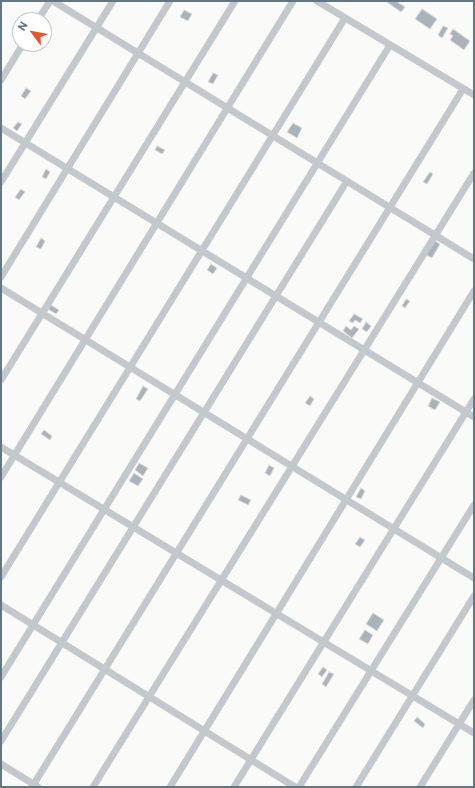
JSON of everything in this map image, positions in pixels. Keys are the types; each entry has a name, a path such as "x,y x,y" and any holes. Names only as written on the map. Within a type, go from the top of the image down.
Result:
{"street":[{"path":"43,12 50,1"},
{"path":"53,1 474,259"},
{"path":"1,182 112,1"},
{"path":"1,277 170,1"},
{"path":"1,380 235,1"},
{"path":"1,478 293,1"},
{"path":"317,1 474,95"},
{"path":"1,577 345,18"},
{"path":"1,677 390,45"},
{"path":"1,80 18,52"},
{"path":"1,764 34,786 463,88"},
{"path":"1,128 474,417"},
{"path":"93,787 474,173"},
{"path":"1,741 347,181"},
{"path":"1,288 474,578"},
{"path":"170,787 474,291"},
{"path":"234,787 474,399"},
{"path":"1,447 474,733"},
{"path":"299,787 474,505"},
{"path":"356,787 474,596"},
{"path":"1,605 296,787"},
{"path":"420,787 474,700"}],"building":[{"path":"387,1 396,1 405,7 401,12"},
{"path":"422,9 437,19 430,29 415,19"},
{"path":"184,10 192,14 188,21 180,17"},
{"path":"443,26 448,28 442,38 438,35"},
{"path":"453,29 470,41 464,50 450,40 453,36 450,34"},
{"path":"213,73 218,75 213,84 208,82"},
{"path":"26,88 31,91 25,99 21,96"},
{"path":"18,122 22,124 17,131 13,128"},
{"path":"293,123 302,128 297,138 287,132"},
{"path":"157,146 165,150 162,154 155,150"},
{"path":"46,169 50,172 46,179 42,177"},
{"path":"430,172 433,174 427,184 423,182"},
{"path":"21,189 25,192 19,200 15,197"},
{"path":"41,238 45,241 41,249 36,247"},
{"path":"435,241 440,244 432,258 426,255"},
{"path":"211,264 217,268 213,274 207,270"},
{"path":"406,299 410,301 405,308 402,306"},
{"path":"51,305 59,310 56,314 48,309"},
{"path":"354,314 363,319 360,323 355,320 353,323 349,321"},
{"path":"366,322 371,326 367,332 362,329"},
{"path":"346,326 351,330 354,326 359,329 352,338 343,331"},
{"path":"143,386 148,389 140,401 136,399"},
{"path":"310,396 314,399 310,406 305,403"},
{"path":"432,398 440,402 435,410 428,406"},
{"path":"44,430 52,436 50,440 41,434"},
{"path":"139,463 148,468 143,476 135,470"},
{"path":"269,465 274,468 270,476 265,473"},
{"path":"134,473 143,479 138,486 129,481"},
{"path":"361,488 365,491 361,499 356,497"},
{"path":"241,495 251,500 248,505 238,500"},
{"path":"360,537 365,540 360,547 355,544"},
{"path":"373,613 384,620 377,631 366,624"},
{"path":"365,630 373,635 368,644 359,639"},
{"path":"323,667 327,670 322,677 318,674"},
{"path":"329,672 334,674 326,687 322,684"},
{"path":"417,717 425,724 423,728 414,721"}]}
